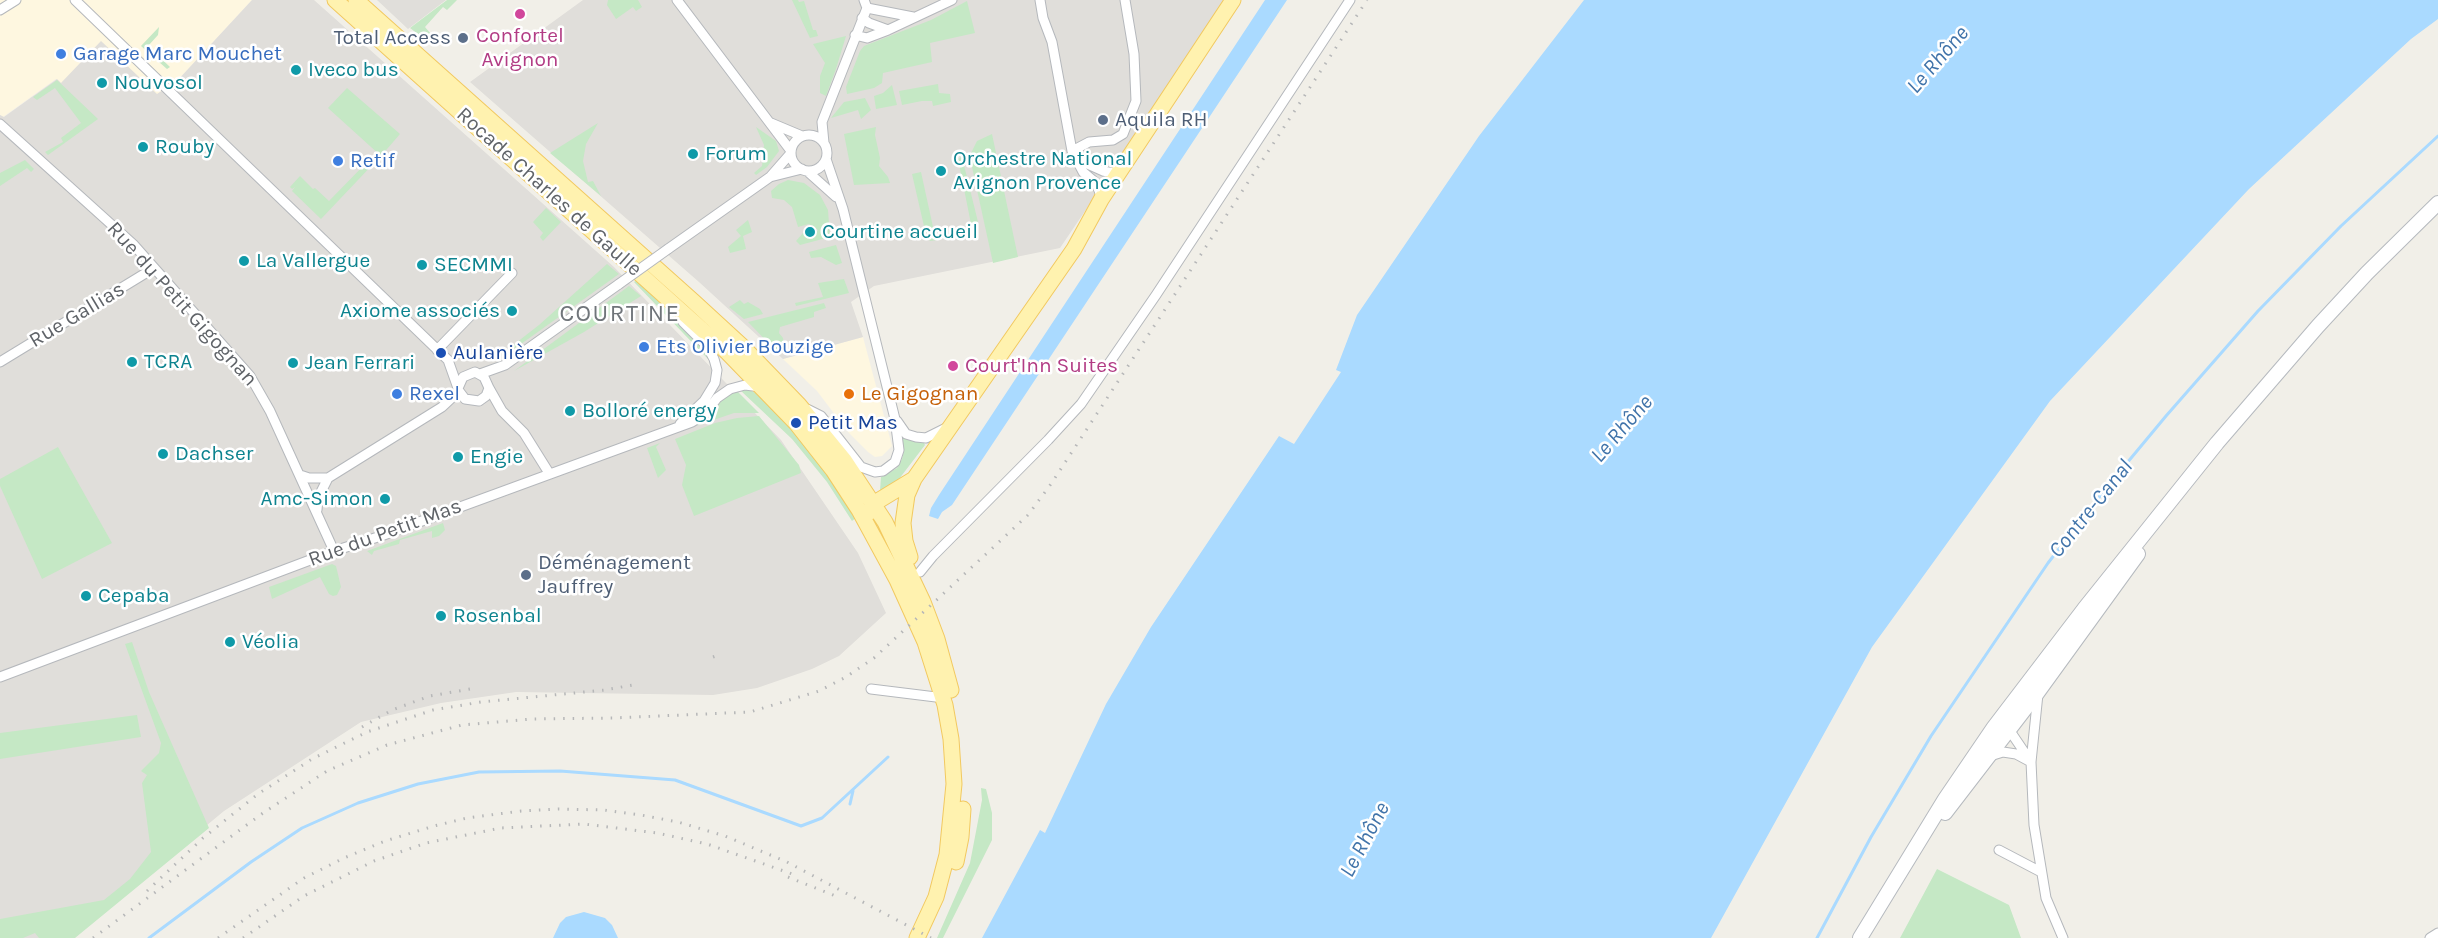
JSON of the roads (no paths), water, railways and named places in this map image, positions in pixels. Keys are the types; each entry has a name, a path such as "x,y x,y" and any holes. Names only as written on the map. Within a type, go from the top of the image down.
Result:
{"main road":[{"name":"Rocade Charles de Gaulle","path":"335,0 664,293 763,388 812,442 847,490 897,580 925,642 944,698 953,761 952,821 943,876 917,938"},
{"name":"Rocade Charles de Gaulle","path":"356,0 743,347 799,405 844,460 918,578 948,676 957,719 963,776 961,837 947,896 928,938"},
{"path":"918,578 903,523 907,495 914,479 1074,249 1102,198 1233,0"},
{"path":"1860,938 1945,798 2055,647 2217,443 2332,311 2438,203"},
{"path":"812,442 837,465 862,502 874,509 888,509 907,495"},
{"path":"1911,856 2038,692 2217,443"},
{"path":"870,530 874,509 914,479"}],"street":[{"path":"0,10 16,0"},
{"path":"77,0 437,350 448,360 488,381 502,411 524,433 549,473"},
{"path":"677,0 791,152 794,163 839,200"},
{"path":"855,36 867,38 952,0"},
{"path":"1040,0 1043,18 1052,42 1074,155 1083,172 1096,183 1102,198"},
{"path":"1074,155 1089,142 1113,140 1123,134 1136,101 1134,54 1125,0"},
{"path":"918,578 933,556 1081,404 1156,295 1350,0"},
{"path":"799,405 820,416 861,467 875,472 889,467 898,456 899,442 895,419 839,200 826,159 822,122 862,18 865,4 887,14 913,17"},
{"path":"862,18 869,24 888,30"},
{"path":"479,401 486,396 489,387 505,365 770,177 791,152 794,142 822,122"},
{"path":"768,123 818,137 824,143"},
{"name":"Rue du Petit Gigognan","path":"0,124 122,234 250,376 260,390 317,510 333,551"},
{"path":"1074,155 1103,171 1118,174"},
{"path":"770,177 818,168 826,159"},
{"name":"Rue Gallias","path":"0,362 154,268"},
{"path":"437,350 512,273"},
{"path":"664,293 683,322 707,346 717,370 715,383 704,402 678,425"},
{"path":"448,360 465,399 479,401 502,411"},
{"path":"317,510 318,498 328,478 442,407 459,388 463,377 505,365"},
{"name":"Rue du Petit Mas","path":"0,677 333,551 381,536 678,425 692,422 705,414 717,398 730,389 745,385 763,388"},
{"path":"895,419 906,434 916,437 926,438 951,425"},
{"path":"300,475 309,478 328,478"},
{"path":"2011,724 2055,647"},
{"path":"871,689 944,698"},
{"path":"2038,692 2031,762 2034,825 2046,898 2063,938"},
{"path":"2011,724 2031,762"},
{"path":"1995,727 2023,724 2034,732"},
{"path":"1990,756 2002,752 2016,754 2031,762"},
{"path":"2000,850 2041,872"},
{"path":"2430,938 2438,933"}],"water":[{"path":"1265,0 1287,0 952,505 942,512 938,519 929,516 939,495"},
{"name":"Le Rhône","path":"1584,0 2438,0 2438,19 2411,39 2249,189 2050,401 1872,647 1711,938 982,938 1040,830 1045,833 1106,704 1151,627 1279,436 1294,444 1341,372 1336,370 1357,315 1479,136"},
{"path":"584,912 605,918 612,925 618,938 553,938 560,923 566,917"}],"waterway":[{"name":"Contre-Canal","path":"1817,938 1871,837 1931,736 2048,563 2166,416 2258,311 2341,226 2438,136"},
{"path":"149,938 251,862 302,828 358,803 418,784 479,772 560,771 675,780 801,826 822,818 888,757"},
{"path":"850,804 853,791"}],"railway":[{"path":"93,938 263,813 327,771 387,745 462,725 532,719 750,712 819,691 846,677 874,658 1028,515 1051,484 1367,0"},
{"path":"713,657 721,654"},
{"path":"147,891 203,838 258,794 312,759 367,732 433,710 481,702 605,690 638,684"},
{"path":"362,727 392,710 430,696 470,689"},
{"path":"218,938 304,878 385,841 467,818 558,809 604,810 641,815 678,822 725,836 787,862 931,938"},
{"path":"243,938 304,896 374,861 426,843 501,828 584,824 657,833 707,844 798,876"},
{"path":"788,877 838,897"}],"place":[{"name":"Confortel Avignon","path":"520,14"},
{"name":"Total Access","path":"463,38"},
{"name":"Garage Marc Mouchet","path":"61,54"},
{"name":"Iveco bus","path":"296,70"},
{"name":"Nouvosol","path":"102,83"},
{"name":"Aquila RH","path":"1103,120"},
{"name":"Rouby","path":"143,147"},
{"name":"Forum","path":"693,154"},
{"name":"Retif","path":"338,161"},
{"name":"Orchestre National Avignon Provence","path":"941,171"},
{"name":"Courtine accueil","path":"810,232"},
{"name":"La Vallergue","path":"244,261"},
{"name":"SECMMI","path":"422,265"},
{"name":"Axiome associés","path":"512,311"},
{"name":"Ets Olivier Bouzige","path":"644,347"},
{"name":"Aulanière","path":"441,353"},
{"name":"TCRA","path":"132,362"},
{"name":"Jean Ferrari","path":"293,363"},
{"name":"Court'Inn Suites","path":"953,366"},
{"name":"Rexel","path":"397,394"},
{"name":"Le Gigognan","path":"849,394"},
{"name":"Bolloré energy","path":"570,411"},
{"name":"Petit Mas","path":"796,423"},
{"name":"Dachser","path":"163,454"},
{"name":"Engie","path":"458,457"},
{"name":"Amc-Simon","path":"385,499"},
{"name":"Déménagement Jauffrey","path":"526,575"},
{"name":"Cepaba","path":"86,596"},
{"name":"Rosenbal","path":"441,616"},
{"name":"Véolia","path":"230,642"}],"district":[{"name":"COURTINE","path":"620,314"}]}
